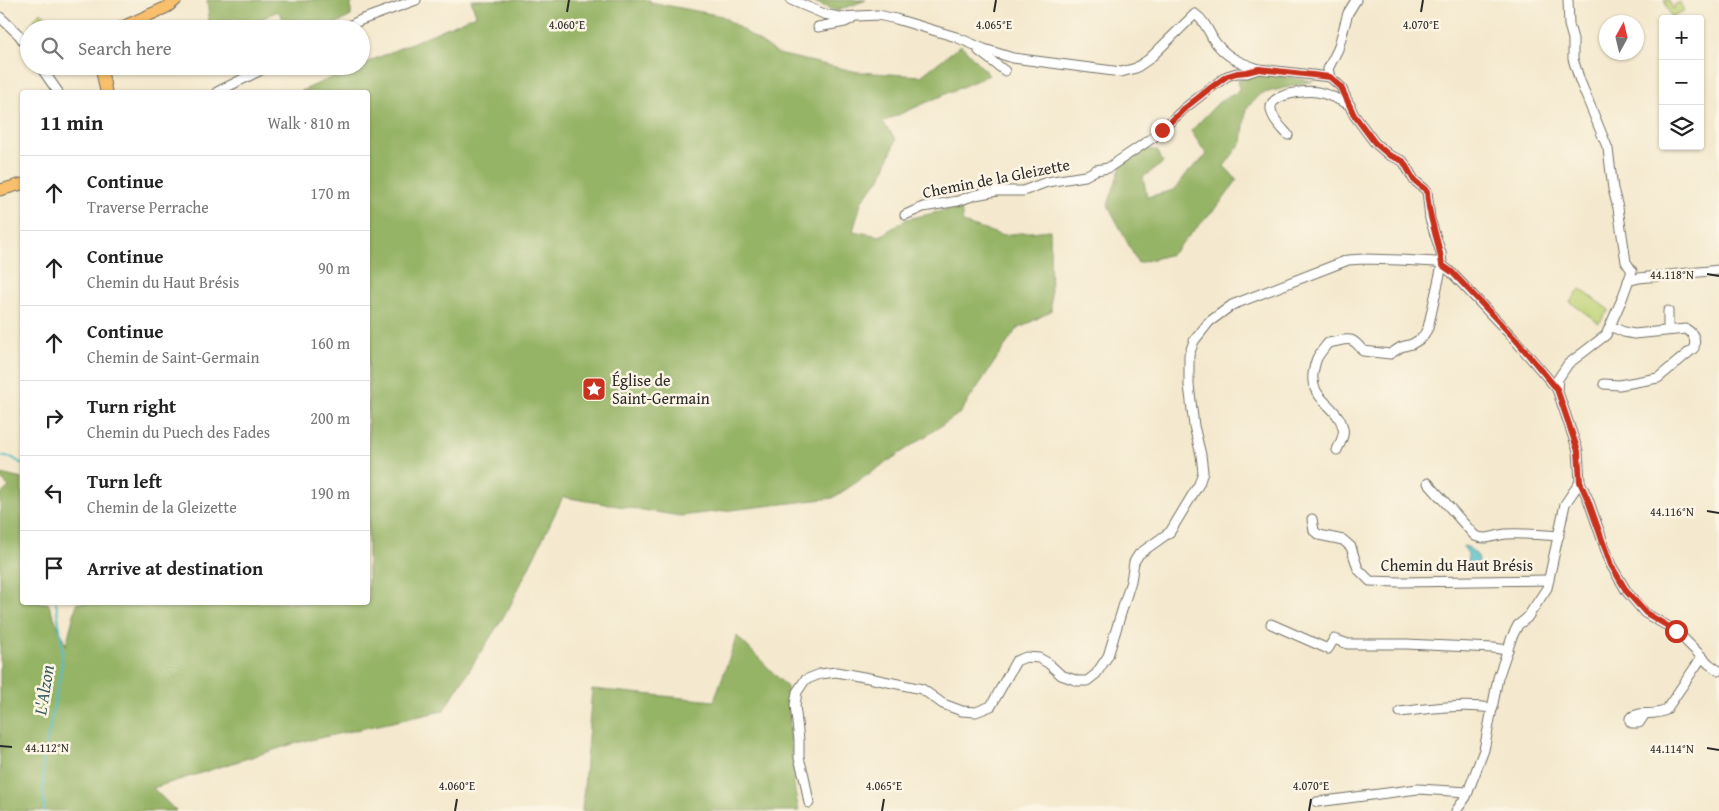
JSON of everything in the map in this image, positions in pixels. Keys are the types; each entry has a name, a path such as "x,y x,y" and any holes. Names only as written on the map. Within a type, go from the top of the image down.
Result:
{"main road":[{"path":"138,20 167,7 176,0"},
{"path":"103,75 106,90"},
{"path":"3,189 20,185"}],"street":[{"path":"361,20 416,0"},
{"path":"791,0 824,14 839,17 878,15 896,19 956,37 1013,58 1121,72 1136,68 1148,59 1195,14 1224,53 1237,62 1259,69"},
{"path":"1337,450 1343,434 1343,427 1337,415 1314,390 1312,384 1316,358 1328,343 1351,339 1363,351 1390,354 1422,338 1428,328 1442,265 1441,254 1430,219 1427,191 1414,180 1403,161 1389,155 1375,143 1354,115 1341,87 1330,77 1328,69 1338,49 1348,13 1356,0"},
{"path":"1557,389 1558,379 1568,364 1606,335 1632,271 1626,262 1608,149 1573,59 1573,39 1569,25 1568,0"},
{"path":"0,17 20,36"},
{"path":"818,27 845,22 853,17"},
{"path":"978,46 979,51 1005,72"},
{"name":"Chemin de la Gleizette","path":"905,214 923,207 958,201 975,195 997,191 1023,190 1046,182 1085,176 1096,170 1108,168 1154,137 1185,108 1227,76 1259,69 1330,77"},
{"path":"46,75 57,90"},
{"path":"220,90 251,75"},
{"path":"1288,135 1276,121 1271,111 1271,105 1274,100 1285,95 1316,91 1331,95 1350,105"},
{"path":"809,803 799,758 795,705 797,692 805,680 820,674 836,672 869,678 922,689 943,704 962,711 976,712 991,706 1016,661 1026,657 1039,658 1048,663 1061,675 1078,681 1087,681 1096,674 1108,656 1131,581 1134,562 1139,554 1170,532 1201,478 1201,454 1194,426 1188,385 1188,355 1194,341 1209,322 1232,305 1348,260 1436,262 1452,272 1516,340 1557,389 1578,451 1580,482 1611,565 1627,592 1646,613 1676,631 1709,664 1719,671"},
{"path":"1628,281 1639,278 1719,270"},
{"path":"1668,311 1668,330"},
{"path":"1604,384 1620,386 1658,378 1694,348 1695,341 1693,333 1686,329 1634,334 1610,326"},
{"name":"Chemin du Haut Brésis","path":"1456,811 1468,792 1484,750 1498,678 1508,650 1518,625 1527,618 1547,588 1566,504 1580,482"},
{"path":"1428,483 1475,536 1485,540 1504,534 1559,536"},
{"name":"Chemin du Haut Brésis","path":"1312,519 1314,531 1319,535 1343,540 1351,547 1358,569 1370,581 1549,580"},
{"path":"1271,624 1328,649 1334,639 1348,644 1406,644 1508,650"},
{"path":"1645,714 1660,713 1666,710 1702,657"},
{"path":"1400,712 1472,705 1493,708"},
{"path":"1317,802 1418,789 1468,792"}],"green space":[{"path":"207,0 360,0 351,3 351,16 343,20 284,20 278,11 259,20 239,20 235,18 233,20 208,20"},
{"path":"471,0 650,0 650,2 722,16 778,54 858,72 921,76 961,45 989,75 882,122 896,139 882,176 862,200 853,231 880,236 907,219 961,207 963,223 1001,235 1050,230 1051,311 1016,330 960,413 833,498 680,516 563,497 509,608 443,711 296,743 153,788 176,811 0,811 0,495 9,487 0,478 0,474 20,479 20,605 49,605 66,645 76,605 370,605 370,90 304,90 338,75 370,75 370,61 476,15"},
{"path":"809,0 866,0 837,11"},
{"path":"1664,0 1669,0 1673,9 1675,8 1674,5 1680,2 1684,11 1670,15"},
{"path":"40,12 51,20 34,20"},
{"path":"1260,73 1313,81 1260,94 1246,109 1242,142 1224,166 1237,180 1222,201 1172,254 1138,263 1108,205 1122,163 1144,148 1158,151 1163,163 1143,177 1147,197 1174,190 1188,172 1207,155 1191,131 1219,102 1239,91 1238,79"},
{"path":"1580,289 1609,310 1599,323 1570,302"},
{"path":"737,636 787,687 795,792 799,811 582,811 592,689 714,701"}],"water":[{"path":"1463,546 1468,547 1478,556 1479,561 1475,567 1467,564 1468,554"}],"waterway":[{"name":"L'Alzon","path":"0,456 13,458 20,463"},
{"name":"L'Alzon","path":"44,811 43,764 62,664 62,643 56,605"}],"place":[{"name":"Église de Saint-Germain","path":"594,389"}],"route":[{"path":"1162,130 1209,89 1227,76 1237,73 1259,69 1330,77 1341,87 1354,115 1375,143 1389,155 1403,161 1414,180 1427,191 1430,219 1441,254 1442,265 1452,272 1516,340 1557,389 1578,451 1580,482 1611,565 1627,592 1646,613 1676,631"}]}
